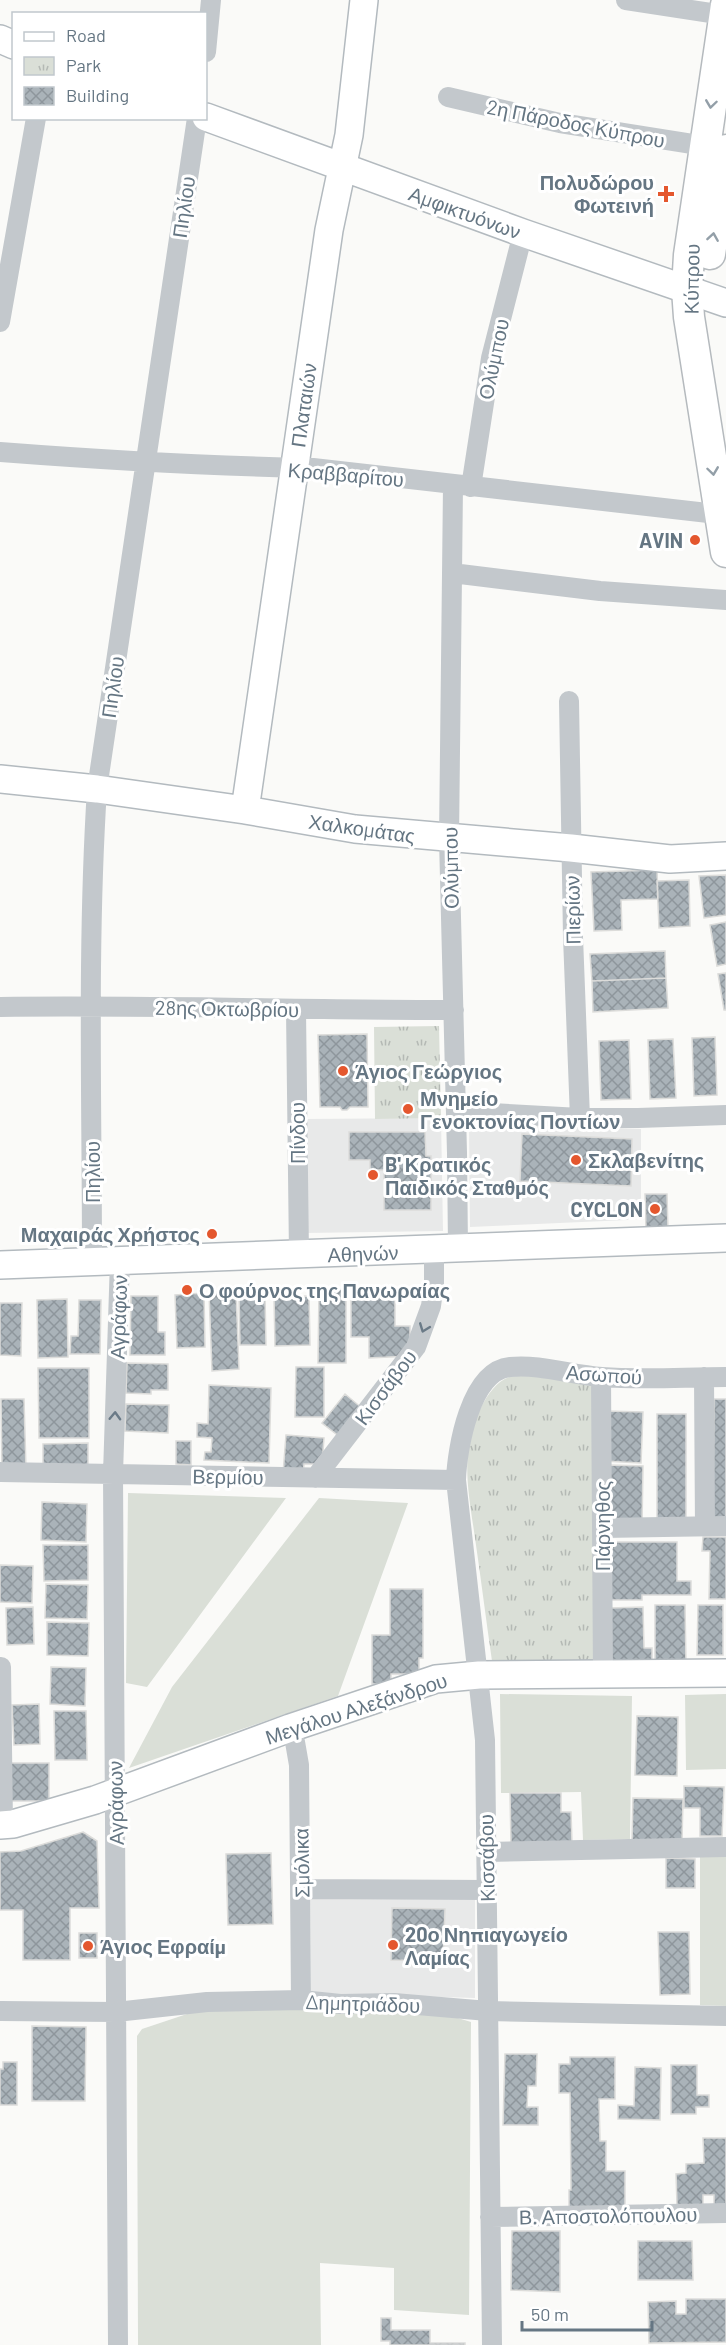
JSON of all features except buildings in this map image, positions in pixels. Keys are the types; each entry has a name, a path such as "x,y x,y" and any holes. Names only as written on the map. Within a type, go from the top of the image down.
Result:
{"main road":[{"name":"Κύπρου","path":"725,10 716,148 689,255 706,296 706,319 726,444"},
{"name":"Κύπρου","path":"706,296 689,318 722,515 726,552"}],"street":[{"path":"207,42 211,0"},
{"name":"Πλαταιών","path":"245,810 329,230 354,102 364,0"},
{"path":"626,0 725,10"},
{"name":"2η Πάροδος Κύπρου","path":"448,97 560,123 716,148"},
{"name":"Αμφικτυόνων","path":"207,117 523,233 706,296"},
{"path":"0,322 5,271 36,120"},
{"name":"Πηλίου","path":"92,1261 91,1005 93,860 98,789 144,462 197,120"},
{"name":"Ολύμπου","path":"446,1250 456,1111 449,839 452,573 462,486 491,358 523,233"},
{"name":"Κραββαρίτου","path":"0,452 144,462 294,468 722,515"},
{"path":"452,573 600,591 726,600"},
{"name":"Πιερίων","path":"569,701 571,848 580,1118"},
{"name":"Χαλκομάτας","path":"0,779 98,789 245,810 355,830 571,848 670,859 726,856"},
{"name":"28ης Οκτωβρίου","path":"0,1006 91,1005 296,1010 454,1010"},
{"name":"Πίνδου","path":"296,1010 299,1255"},
{"path":"456,1111 638,1119 726,1115"},
{"name":"Αθηνών","path":"0,1265 726,1238"},
{"name":"Κισσάβου","path":"315,1478 416,1347 431,1306 435,1283 446,1250"},
{"name":"Αγράφων","path":"118,2345 113,1474 120,1260"},
{"name":"Ασωπού","path":"487,1380 508,1367 540,1367 601,1377 726,1377"},
{"name":"Πάρνηθος","path":"601,1377 603,1675"},
{"path":"704,1377 705,1526"},
{"name":"Κισσάβου","path":"487,1380 471,1408 463,1429 458,1452 456,1480 485,1740 492,2345"},
{"name":"Βερμίου","path":"0,1472 456,1480"},
{"path":"602,1528 726,1526"},
{"path":"1,1667 2,1825"},
{"name":"Μεγάλου Αλεξάνδρου","path":"2,1825 54,1813 290,1728 436,1680 479,1675 726,1673"},
{"name":"Σμόλικα","path":"290,1728 296,1742 299,1765 302,1889 301,2000"},
{"path":"486,1852 726,1847"},
{"path":"302,1889 487,1890"},
{"name":"Δημητριάδου","path":"0,2012 116,2012 207,2002 301,2000 341,2004 394,2002 488,2011 726,2016"},
{"name":"Β. Αποστολόπουλου","path":"490,2217 726,2213"}],"shaded area":[{"name":"B' Κρατικός Παιδικός Σταθμός","path":"441,1118 443,1231 305,1233 304,1119"},
{"path":"469,1122 641,1129 641,1198 628,1220 470,1227"},
{"name":"20ο Νηπιαγωγείο Λαμίας","path":"310,1897 475,1897 475,1998 311,1993"}],"green space":[{"path":"439,1026 441,1118 375,1119 374,1027"},
{"path":"523,1375 592,1384 594,1660 492,1661 469,1494 468,1451 472,1431 486,1398 493,1389 509,1377"},
{"path":"128,1493 286,1498 147,1687 126,1683"},
{"path":"319,1498 408,1503 338,1696 129,1768 172,1687"},
{"path":"500,1694 632,1696 630,1839 583,1840 581,1792 501,1793"},
{"path":"726,1694 726,1769 686,1770 685,1695"},
{"path":"700,1857 726,1857 726,2006 700,2005"},
{"path":"208,2007 438,2012 471,2022 469,2315 394,2310 394,2268 320,2263 321,2345 138,2345 137,2036 142,2029"}],"place":[{"name":"Πολυδώρου Φωτεινή","path":"666,194"},
{"name":"AVIN","path":"695,540"},
{"name":"Άγιος Γεώργιος","path":"343,1071"},
{"name":"Μνημείο Γενοκτονίας Ποντίων","path":"408,1109"},
{"name":"Σκλαβενίτης","path":"576,1160"},
{"name":"B' Κρατικός Παιδικός Σταθμός","path":"373,1175"},
{"name":"CYCLON","path":"655,1209"},
{"name":"Μαχαιράς Χρήστος","path":"212,1234"},
{"name":"Ο φούρνος της Πανωραίας","path":"187,1290"},
{"name":"20ο Νηπιαγωγείο Λαμίας","path":"393,1945"},
{"name":"Άγιος Εφραίμ","path":"88,1946"}]}
